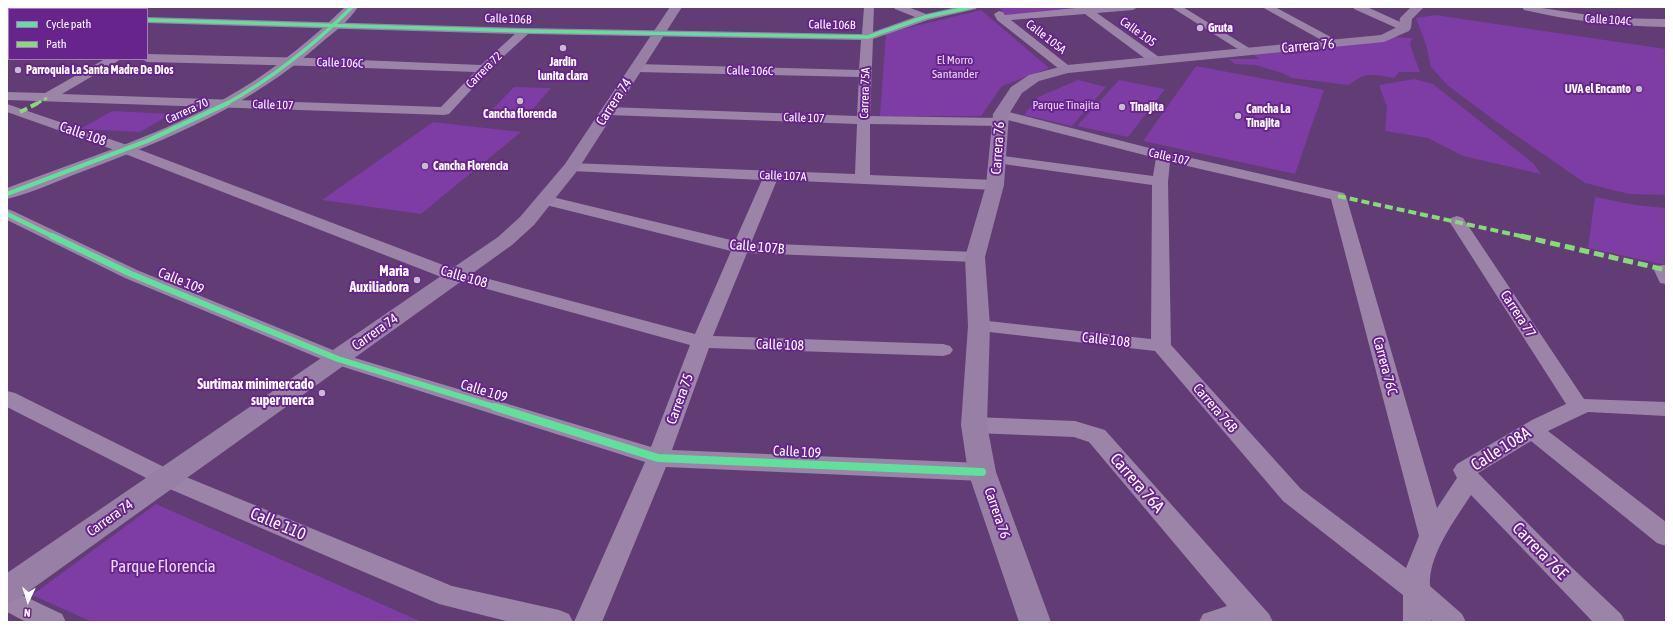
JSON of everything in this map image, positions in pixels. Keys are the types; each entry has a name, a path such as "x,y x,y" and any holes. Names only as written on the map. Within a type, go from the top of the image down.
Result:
{"main road":[{"name":"Carrera 74","path":"7,590 505,241 527,221 571,167 676,7"},
{"path":"1405,28 1406,18 1418,7"},
{"name":"Carrera 76","path":"1035,622 982,472 974,425 979,326 975,257 995,185 996,159 1000,138 1000,118 1016,90 1034,78 1067,69 1336,44 1384,38 1405,28"}],"street":[{"name":"Carrera 70","path":"7,194 153,138 228,104 292,62 352,7"},
{"name":"Carrera 75A","path":"862,179 865,120 865,74 869,7"},
{"path":"899,7 924,17"},
{"path":"868,37 924,17 972,7"},
{"name":"Calle 105A","path":"995,7 1001,18 1067,69"},
{"path":"1001,18 1133,7"},
{"path":"1176,7 1248,51"},
{"path":"1267,7 1336,44"},
{"path":"1358,7 1405,28"},
{"name":"Calle 104C","path":"1528,7 1581,18 1666,23"},
{"name":"Calle 105","path":"1086,10 1155,60"},
{"name":"Calle 106B","path":"148,20 525,31 868,37"},
{"name":"Carrera 72","path":"444,110 485,69 486,66 525,31"},
{"name":"Calle 106C","path":"148,58 485,69"},
{"path":"47,98 112,60"},
{"name":"Calle 106C","path":"636,68 865,74"},
{"name":"Calle 107","path":"7,96 444,110"},
{"name":"Calle 108","path":"7,108 125,149 455,276 471,279 702,342 943,350"},
{"name":"Calle 107","path":"608,111 865,120 1000,118 1338,196"},
{"path":"1161,346 1160,182 1164,156"},
{"name":"Calle 107","path":"996,159 1160,182"},
{"name":"Calle 107A","path":"571,167 995,185"},
{"name":"Carrera 75","path":"588,622 658,458 702,342 772,175"},
{"name":"Carrera 76C","path":"1338,196 1432,536"},
{"name":"Calle 107B","path":"544,200 741,248 975,257"},
{"name":"Calle 109","path":"7,214 131,274 338,359 658,458 982,472"},
{"name":"Carrera 77","path":"1457,221 1579,406"},
{"name":"Calle 108","path":"979,326 1161,346"},
{"name":"Carrera 76B","path":"1161,346 1292,494 1416,591 1452,622"},
{"name":"Calle 110","path":"7,398 166,478 449,596 559,622"},
{"name":"Calle 108A","path":"1416,591 1416,575 1432,536 1469,478 1465,470 1532,430 1579,406 1588,405 1666,409"},
{"name":"Carrera 76A","path":"974,425 1075,429 1097,436 1253,616"},
{"path":"1532,430 1666,536"},
{"name":"Carrera 76E","path":"1469,478 1556,568 1611,622"},
{"path":"1416,591 1417,622"},
{"path":"7,599 52,622"},
{"path":"1213,622 1253,616"}],"green space":[{"path":"999,7 1107,7 1006,15"},
{"name":"El Morro Santander","path":"981,10 1049,68 1002,86 981,116 880,116 886,33"},
{"path":"1435,15 1666,49 1666,195 1629,194 1585,183 1498,123 1447,85 1431,67 1426,45 1416,18"},
{"path":"1393,37 1412,38 1410,45 1420,72 1399,72 1394,78 1370,75 1360,78 1349,85 1292,78 1282,73 1255,65 1235,64 1229,59 1259,59 1252,54"},
{"name":"Cancha La Tinajita","path":"1196,66 1324,90 1295,174 1143,141"},
{"path":"1414,79 1433,84 1534,164 1541,174 1463,156 1428,138 1385,131 1387,107 1379,85"},
{"name":"Parque Tinajita","path":"1078,80 1106,87 1072,126 1024,115 1038,97"},
{"name":"Tinajita","path":"1119,80 1165,89 1128,137 1077,126"},
{"name":"Cancha florencia","path":"514,87 551,88 528,115 489,113"},
{"path":"112,111 171,114 140,132 80,129"},
{"name":"Cancha Florencia","path":"433,122 521,132 421,214 322,200"},
{"path":"1595,197 1635,205 1666,208 1666,265 1588,248"},
{"name":"Parque Florencia","path":"156,504 422,622 92,622 32,595"}],"marked path":[{"path":"20,112 47,98"},
{"path":"1338,196 1457,221 1666,270"}],"cycle path":[{"path":"7,194 147,141 228,103 278,72 323,35 352,7"},
{"path":"148,20 525,31 868,37 925,17 972,7"},
{"path":"7,214 131,274 338,359 658,458 982,472"}],"place":[{"name":"Gruta","path":"1200,28"},
{"name":"Jardin lunita clara","path":"563,48"},
{"name":"Parroquia La Santa Madre De Dios","path":"18,70"},
{"name":"UVA el Encanto","path":"1639,89"},
{"name":"Cancha florencia","path":"520,101"},
{"name":"Tinajita","path":"1122,107"},
{"name":"Cancha La Tinajita","path":"1238,116"},
{"name":"Cancha Florencia","path":"425,166"},
{"name":"Maria Auxiliadora","path":"417,280"},
{"name":"Surtimax minimercado super merca","path":"322,393"}]}
